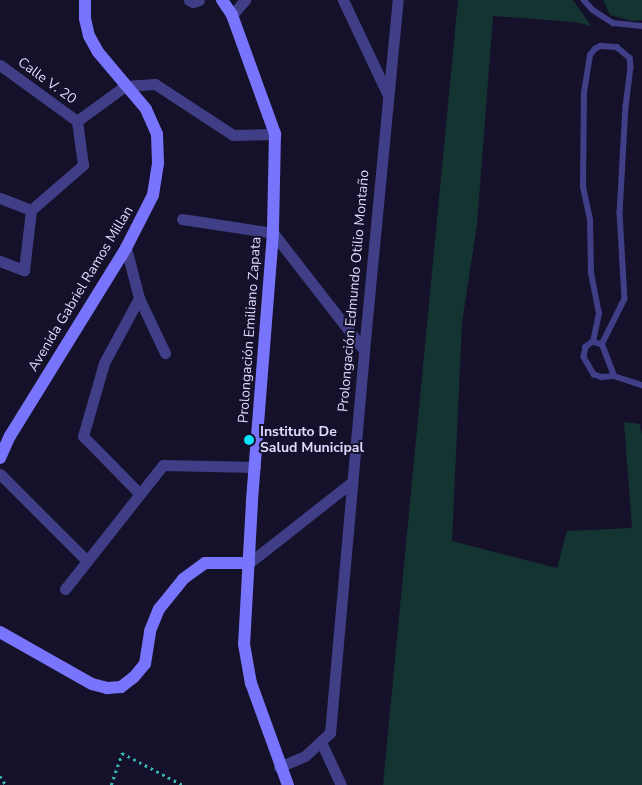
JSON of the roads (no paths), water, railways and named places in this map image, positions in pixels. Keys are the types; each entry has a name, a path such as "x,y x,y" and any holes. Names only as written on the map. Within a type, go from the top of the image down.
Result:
{"street":[{"name":"Avenida Gabriel Ramos Millan","path":"0,458 10,436 126,248 153,195 158,163 157,134 146,109 98,52 89,36 85,19 85,0"},
{"path":"189,0 193,2 199,0"},
{"name":"Prolongación Emiliano Zapata","path":"222,0 232,15 275,134 273,233 254,468 244,644 251,683 279,767 288,785"},
{"path":"232,15 244,0"},
{"path":"343,0 387,95"},
{"name":"Prolongación Edmundo Otilio Montaño","path":"279,767 306,756 330,733 387,95 398,0"},
{"name":"Calle V. 20","path":"0,65 77,120"},
{"path":"0,261 24,270 32,210 83,164 77,120 126,86 154,84 233,136 275,134"},
{"path":"0,198 32,210"},
{"path":"182,219 273,233 364,350"},
{"path":"126,248 139,298 165,353"},
{"path":"139,298 104,363 83,436 140,494"},
{"path":"65,589 163,465 254,468"},
{"path":"0,474 87,561"},
{"path":"0,632 92,684 107,688 121,686 134,677 145,664 150,631 159,609 183,579 205,563 249,563 352,482"},
{"path":"321,742 340,785"}],"lane":[{"path":"584,0 593,10 613,23 642,26"},
{"path":"614,376 602,345 625,299 620,214 631,67 630,58 617,47 600,46 595,48 590,55 584,92 583,187 590,220 591,273 599,314 593,342 586,347 584,357 594,374 601,377 614,376 642,385"},
{"path":"593,342 602,345"}],"place":[{"name":"Instituto De Salud Municipal","path":"249,440"}]}
